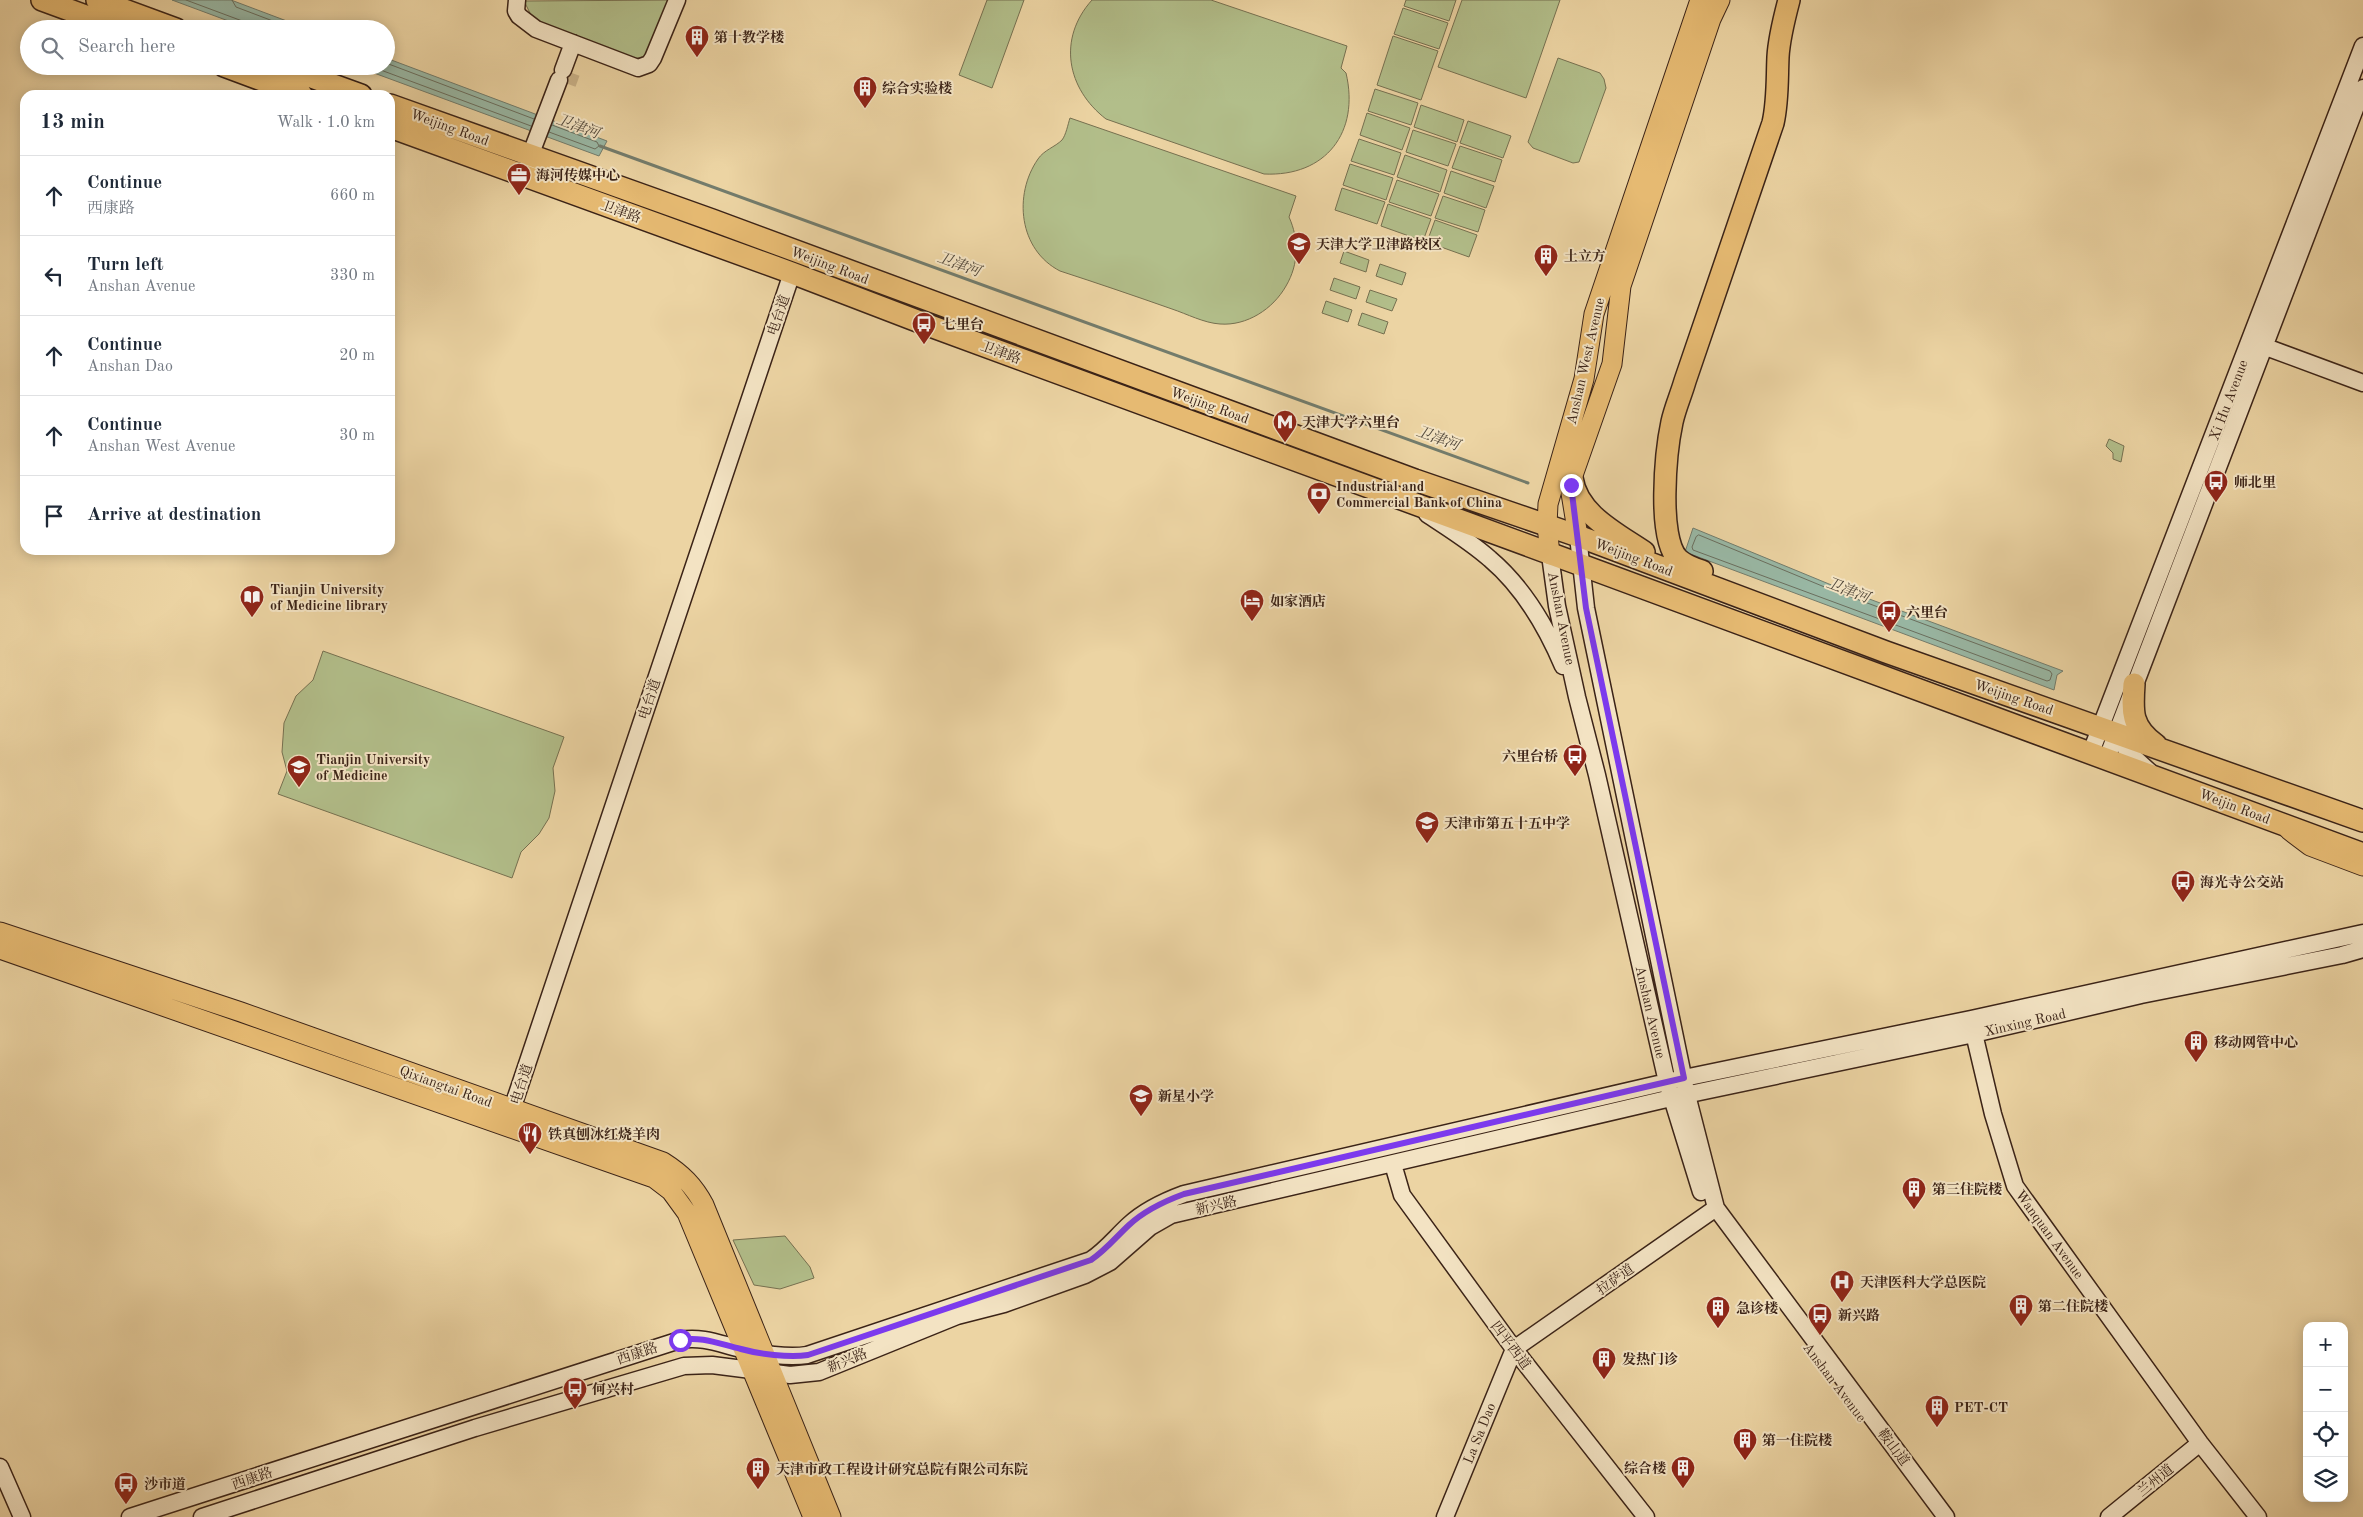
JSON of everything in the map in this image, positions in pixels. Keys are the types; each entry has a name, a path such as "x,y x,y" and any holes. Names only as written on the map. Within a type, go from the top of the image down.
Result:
{"highway":[{"path":"42,0 96,20"},
{"path":"97,0 151,20"},
{"path":"1789,0 1778,56 1776,106 1773,123 1672,422 1665,506 1670,545 1678,559 1698,570 1773,599 1810,623"},
{"path":"248,75 289,90"},
{"path":"305,75 347,90"},
{"name":"Weijing Road","path":"395,108 537,154 1396,473 1578,536 1810,623 2108,730"},
{"name":"Weijing Road","path":"395,128 537,154"},
{"name":"卫津路","path":"537,154 792,273 1416,506"},
{"path":"1572,478 1579,500 1595,517 1651,556 1690,579"},
{"name":"Weijing Road","path":"1416,506 2099,755"},
{"path":"2126,681 2137,726 2141,732 2164,750"},
{"name":"Weijin Road","path":"2108,730 2363,820"},
{"name":"Weijin Road","path":"2099,755 2363,854"}],"main road":[{"path":"517,0 516,11 524,21 536,29 633,66 649,64 657,51 676,0"},
{"name":"Anshan West Avenue","path":"1550,555 1547,525 1548,504 1584,379 1594,314 1700,0"},
{"name":"Anshan West Avenue","path":"1578,536 1571,493 1572,478 1612,364 1621,286 1711,19 1720,0"},
{"path":"537,154 578,45"},
{"name":"Xi Hu Avenue","path":"2258,344 2363,46"},
{"name":"Xi Hu Avenue","path":"2099,755 2126,681 2258,344 2363,88"},
{"name":"电台道","path":"509,1118 792,273"},
{"path":"2258,344 2363,383"},
{"path":"1416,506 1488,557 1509,576 1530,604 1558,652 1577,697"},
{"name":"Anshan Avenue","path":"1578,536 1586,608 1684,1078 1679,1096"},
{"name":"Anshan Avenue","path":"1550,555 1557,606 1577,697 1600,785 1667,1082 1679,1096 1712,1211 1936,1517"},
{"path":"2108,730 2132,756 2155,776"},
{"path":"2282,824 2310,846 2363,866"},
{"name":"Qixiangtai Road","path":"0,932 241,1012 509,1118 654,1178 672,1192 687,1213 753,1351 772,1372 831,1517"},
{"path":"1973,1026 2363,933"},
{"name":"Qixiangtai Road","path":"0,949 509,1118"},
{"name":"Xinxing Road","path":"1679,1096 1973,1026 2141,995 2342,955 2363,949"},
{"name":"西康路","path":"130,1517 680,1340 694,1337 753,1351 796,1357 808,1355 1091,1260 1108,1247 1130,1224 1154,1208 1184,1194 1684,1078 1973,1026"},
{"name":"Wanquan Avenue","path":"1973,1026 1993,1114 2015,1186 2200,1443 2258,1517"},
{"name":"新兴路","path":"772,1372 790,1375 819,1372 957,1316 1004,1304 1085,1275 1110,1262 1150,1227 1171,1215 1679,1096"},
{"name":"四平西道","path":"1393,1164 1402,1195 1514,1349 1646,1517"},
{"name":"拉萨道","path":"1514,1349 1712,1211"},
{"name":"鞍山道","path":"1712,1211 1946,1517"},
{"name":"La Sa Dao","path":"1445,1517 1514,1349"},
{"name":"Qixiangtai Road","path":"753,1351 750,1371 813,1517"},
{"name":"西康路","path":"202,1517 475,1428 674,1368 698,1365 772,1372"},
{"name":"兰州道","path":"2109,1517 2200,1443"},
{"path":"0,1467 22,1517"}],"green space":[{"path":"673,0 647,56 628,60 541,26 533,19 524,1"},
{"path":"987,0 1024,0 992,88 959,75"},
{"path":"1092,0 1211,0 1347,46 1341,68 1346,73 1349,94 1348,114 1343,132 1334,147 1321,159 1305,168 1286,173 1264,174 1106,119 1082,93 1071,63 1074,31 1081,15"},
{"path":"1406,0 1456,0 1449,21 1404,6"},
{"path":"1462,0 1560,0 1526,98 1438,67"},
{"path":"1403,8 1448,23 1439,49 1394,34"},
{"path":"1393,36 1438,51 1421,100 1377,85"},
{"path":"1558,58 1600,73 1606,88 1579,162 1573,163 1533,148 1528,142"},
{"path":"1375,89 1418,103 1411,125 1368,111"},
{"path":"1421,105 1464,120 1457,142 1414,127"},
{"path":"1367,113 1410,128 1402,150 1360,135"},
{"path":"1070,118 1296,196 1289,217 1295,234 1295,260 1290,278 1281,294 1267,309 1249,319 1230,324 1220,324 1202,320 1060,271 1046,262 1028,236 1024,221 1025,189 1030,173 1038,159 1043,153 1062,140"},
{"path":"1468,121 1511,136 1503,158 1460,143"},
{"path":"1413,130 1456,144 1448,166 1406,152"},
{"path":"1359,139 1401,153 1394,175 1351,161"},
{"path":"1460,146 1502,160 1495,182 1452,168"},
{"path":"1405,155 1447,170 1440,192 1397,177"},
{"path":"1350,164 1393,178 1386,200 1343,185"},
{"path":"1451,171 1494,186 1486,208 1444,193"},
{"path":"1397,180 1439,194 1431,216 1389,202"},
{"path":"1342,188 1385,202 1377,224 1335,210"},
{"path":"1443,196 1485,210 1478,232 1435,218"},
{"path":"1388,204 1431,219 1423,241 1381,226"},
{"path":"1435,220 1477,235 1469,257 1427,242"},
{"path":"1344,251 1369,260 1366,272 1340,263"},
{"path":"1380,264 1406,273 1402,285 1376,276"},
{"path":"1334,278 1360,287 1356,299 1330,290"},
{"path":"1370,290 1397,299 1392,311 1366,302"},
{"path":"1326,301 1352,310 1348,322 1322,313"},
{"path":"1362,313 1388,322 1384,334 1358,325"},
{"path":"2109,439 2124,446 2121,462 2113,459 2113,453 2106,446"},
{"path":"323,651 564,737 553,768 555,791 549,818 539,834 521,852 512,878 278,794 287,771 282,752 284,723 296,696 313,680"},
{"path":"785,1236 810,1267 814,1278 780,1289 754,1285 733,1240"}],"water":[{"path":"172,0 231,0 284,20 226,20"},
{"path":"395,61 607,141 599,156 379,75 395,75"},
{"path":"1693,528 1829,584 2063,671 2057,675 2054,690 1685,552"}],"waterway":[{"name":"卫津河","path":"600,146 1528,483"}],"tunnel":[{"path":"568,84 572,73"}],"place":[{"name":"第十教学楼","path":"697,58"},
{"name":"综合实验楼","path":"865,109"},
{"name":"海河传媒中心","path":"519,196"},
{"name":"天津大学卫津路校区","path":"1299,265"},
{"name":"土立方","path":"1546,277"},
{"name":"七里台","path":"924,345"},
{"name":"天津大学六里台","path":"1285,443"},
{"name":"师北里","path":"2216,503"},
{"name":"Industrial and Commercial Bank of China","path":"1319,515"},
{"name":"Tianjin University of Medicine library","path":"252,618"},
{"name":"如家酒店","path":"1252,622"},
{"name":"六里台","path":"1889,633"},
{"name":"六里台桥","path":"1575,777"},
{"name":"Tianjin University of Medicine","path":"299,788"},
{"name":"天津市第五十五中学","path":"1427,844"},
{"name":"海光寺公交站","path":"2183,903"},
{"name":"移动网管中心","path":"2196,1063"},
{"name":"新星小学","path":"1141,1117"},
{"name":"铁真刨冰红烧羊肉","path":"530,1155"},
{"name":"第三住院楼","path":"1914,1210"},
{"name":"天津医科大学总医院","path":"1842,1303"},
{"name":"第二住院楼","path":"2021,1327"},
{"name":"急诊楼","path":"1718,1329"},
{"name":"新兴路","path":"1820,1336"},
{"name":"发热门诊","path":"1604,1380"},
{"name":"何兴村","path":"575,1410"},
{"name":"PET-CT","path":"1937,1428"},
{"name":"第一住院楼","path":"1745,1461"},
{"name":"综合楼","path":"1683,1489"},
{"name":"天津市政工程设计研究总院有限公司东院","path":"758,1490"},
{"name":"沙市道","path":"126,1505"}],"route":[{"path":"680,1340 694,1337 744,1350 796,1357 808,1355 1091,1260 1108,1247 1130,1224 1154,1208 1184,1194 1684,1078 1586,608 1571,485"}]}
